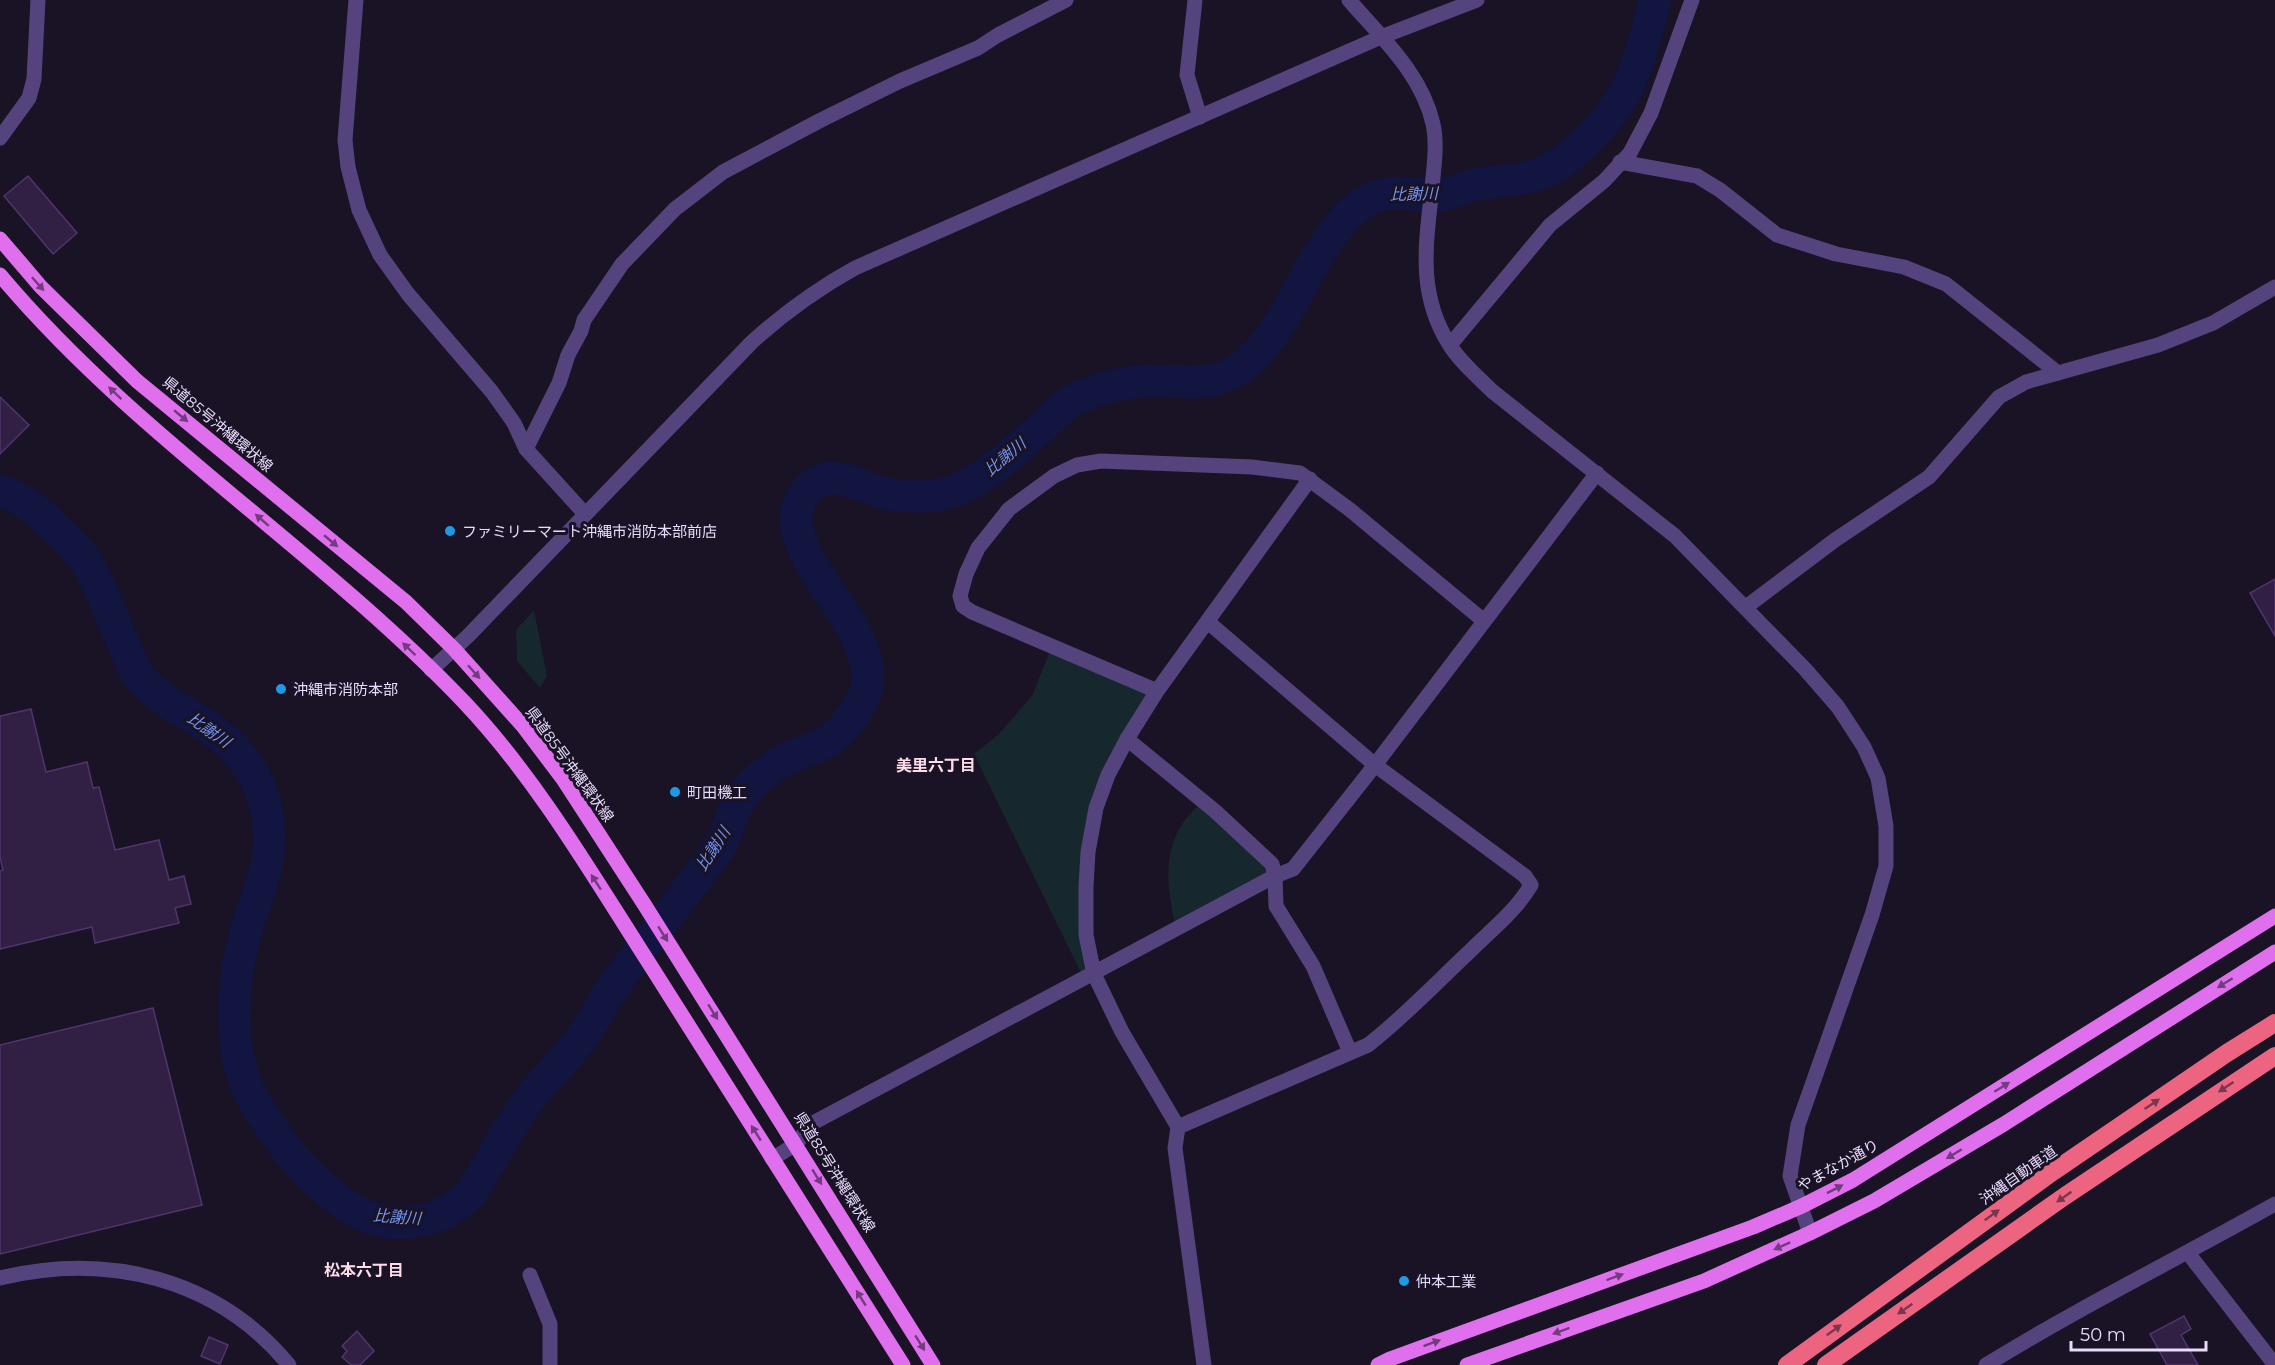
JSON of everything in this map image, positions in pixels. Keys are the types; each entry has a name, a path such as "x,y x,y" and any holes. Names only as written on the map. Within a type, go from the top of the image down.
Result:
{"highway":[{"name":"沖縄自動車道","path":"1787,1365 2051,1173 2275,1023"},
{"path":"1826,1365 2065,1196 2275,1056"}],"main road":[{"name":"県道85号沖縄環状線","path":"0,239 41,287 137,381 406,602 454,649 523,726 562,780 682,963 933,1365"},
{"path":"0,275 25,304 122,400 384,625 501,743 539,796 628,931 903,1365"},
{"name":"やまなか通り","path":"1378,1365 1753,1227 1802,1206 1853,1180 2275,916"},
{"path":"1467,1365 1704,1281 1874,1201 1994,1130 2275,952"}],"street":[{"path":"0,138 29,98 34,79 38,0"},
{"path":"356,0 345,140 348,167 359,210 380,255 408,294 492,392 514,423 526,449 585,514"},
{"path":"526,449 555,392 584,320 622,264 675,209 723,172 801,130 900,81 978,48 998,35 1066,0"},
{"path":"1195,0 1187,75 1200,117"},
{"path":"1349,0 1406,66 1425,97 1434,125 1434,165 1425,278 1435,316 1450,345 1492,391 1675,536 1838,707 1864,747 1878,778 1886,826 1886,866 1872,915 1798,1125 1790,1176 1810,1233"},
{"path":"431,670 752,342 776,320 823,286 855,268 1381,37 1476,0"},
{"path":"1450,345 1550,225 1604,181 1630,153 1652,113 1692,0"},
{"path":"1620,162 1697,176 1720,190 1778,235 1836,254 1904,267 1946,284 2058,373"},
{"path":"1746,608 1835,540 1929,477 1999,397 2026,382 2169,341 2213,323 2275,287"},
{"path":"1157,691 972,612 963,606 960,596 966,574 978,548 1009,509 1054,476 1077,465 1101,461 1252,467 1300,473 1484,621"},
{"path":"772,1159 796,1144 812,1124 1275,876 1293,869 1597,473"},
{"path":"1204,1365 1175,1148 1178,1128 1122,1032 1094,974 1086,935 1088,852 1096,808 1108,775 1127,739 1157,691 1310,479"},
{"path":"1178,1128 1368,1045 1391,1028 1524,897 1531,885 1525,876 1375,765 1208,622"},
{"path":"1127,739 1254,845 1272,864 1275,876 1276,906 1313,966 1350,1052"},
{"path":"1986,1365 2051,1324 2188,1253 2275,1204"},
{"path":"2188,1253 2275,1365"},
{"path":"4,1277 78,1267 107,1268 160,1279 209,1300 240,1319 260,1334 289,1365"},
{"path":"530,1275 550,1324 550,1365"}],"shaded area":[{"path":"534,610 547,676 540,688 517,661 516,630"},
{"path":"1052,646 1157,691 1127,739 1088,852 1094,974 1084,979 974,754 998,735 1032,696"},
{"path":"1202,801 1275,876 1176,930 1168,877 1171,851 1183,823"}],"building":[{"path":"28,176 77,233 53,254 4,196"},
{"path":"0,397 29,425 0,454"},
{"path":"2275,579 2275,636 2250,593"},
{"path":"31,709 46,772 87,762 93,788 99,787 115,850 159,840 169,880 184,876 191,904 175,908 179,923 95,943 92,927 0,949 0,871 3,870 0,857 0,716"},
{"path":"153,1008 202,1205 0,1254 0,1045"},
{"path":"2184,1316 2191,1329 2181,1335 2198,1365 2167,1365 2150,1334"},
{"path":"357,1331 374,1351 360,1365 351,1365 342,1357 347,1351 342,1346"},
{"path":"209,1337 228,1345 220,1364 201,1356"}],"waterway":[{"name":"比謝川","path":"0,491 33,508 71,543 88,565 132,664 141,679 162,698 224,739 242,758 256,780 268,820 269,849 264,876 239,959 234,1002 234,1025 240,1067 255,1103 285,1147 303,1168 337,1199 362,1214 387,1222 401,1223 426,1219 450,1209 471,1193 522,1109 580,1040 618,980 721,844 736,807 746,791 782,761 834,737 847,724 861,702 868,672 861,645 811,563 799,537 796,513 807,490 816,482 835,478 893,495 929,496 947,493 966,486 1003,461 1068,403 1087,394 1125,383 1196,382 1231,374 1261,350 1277,328 1333,233 1350,213 1370,199 1396,193 1442,195 1472,185 1531,177 1551,168 1574,152 1600,127 1623,95 1632,78 1655,0"}],"place":[{"name":"ファミリーマート沖縄市消防本部前店","path":"450,531"},
{"name":"沖縄市消防本部","path":"281,689"},
{"name":"町田機工","path":"675,792"},
{"name":"仲本工業","path":"1404,1281"}],"district":[{"name":"美里六丁目","path":"936,765"},
{"name":"松本六丁目","path":"364,1270"}]}
